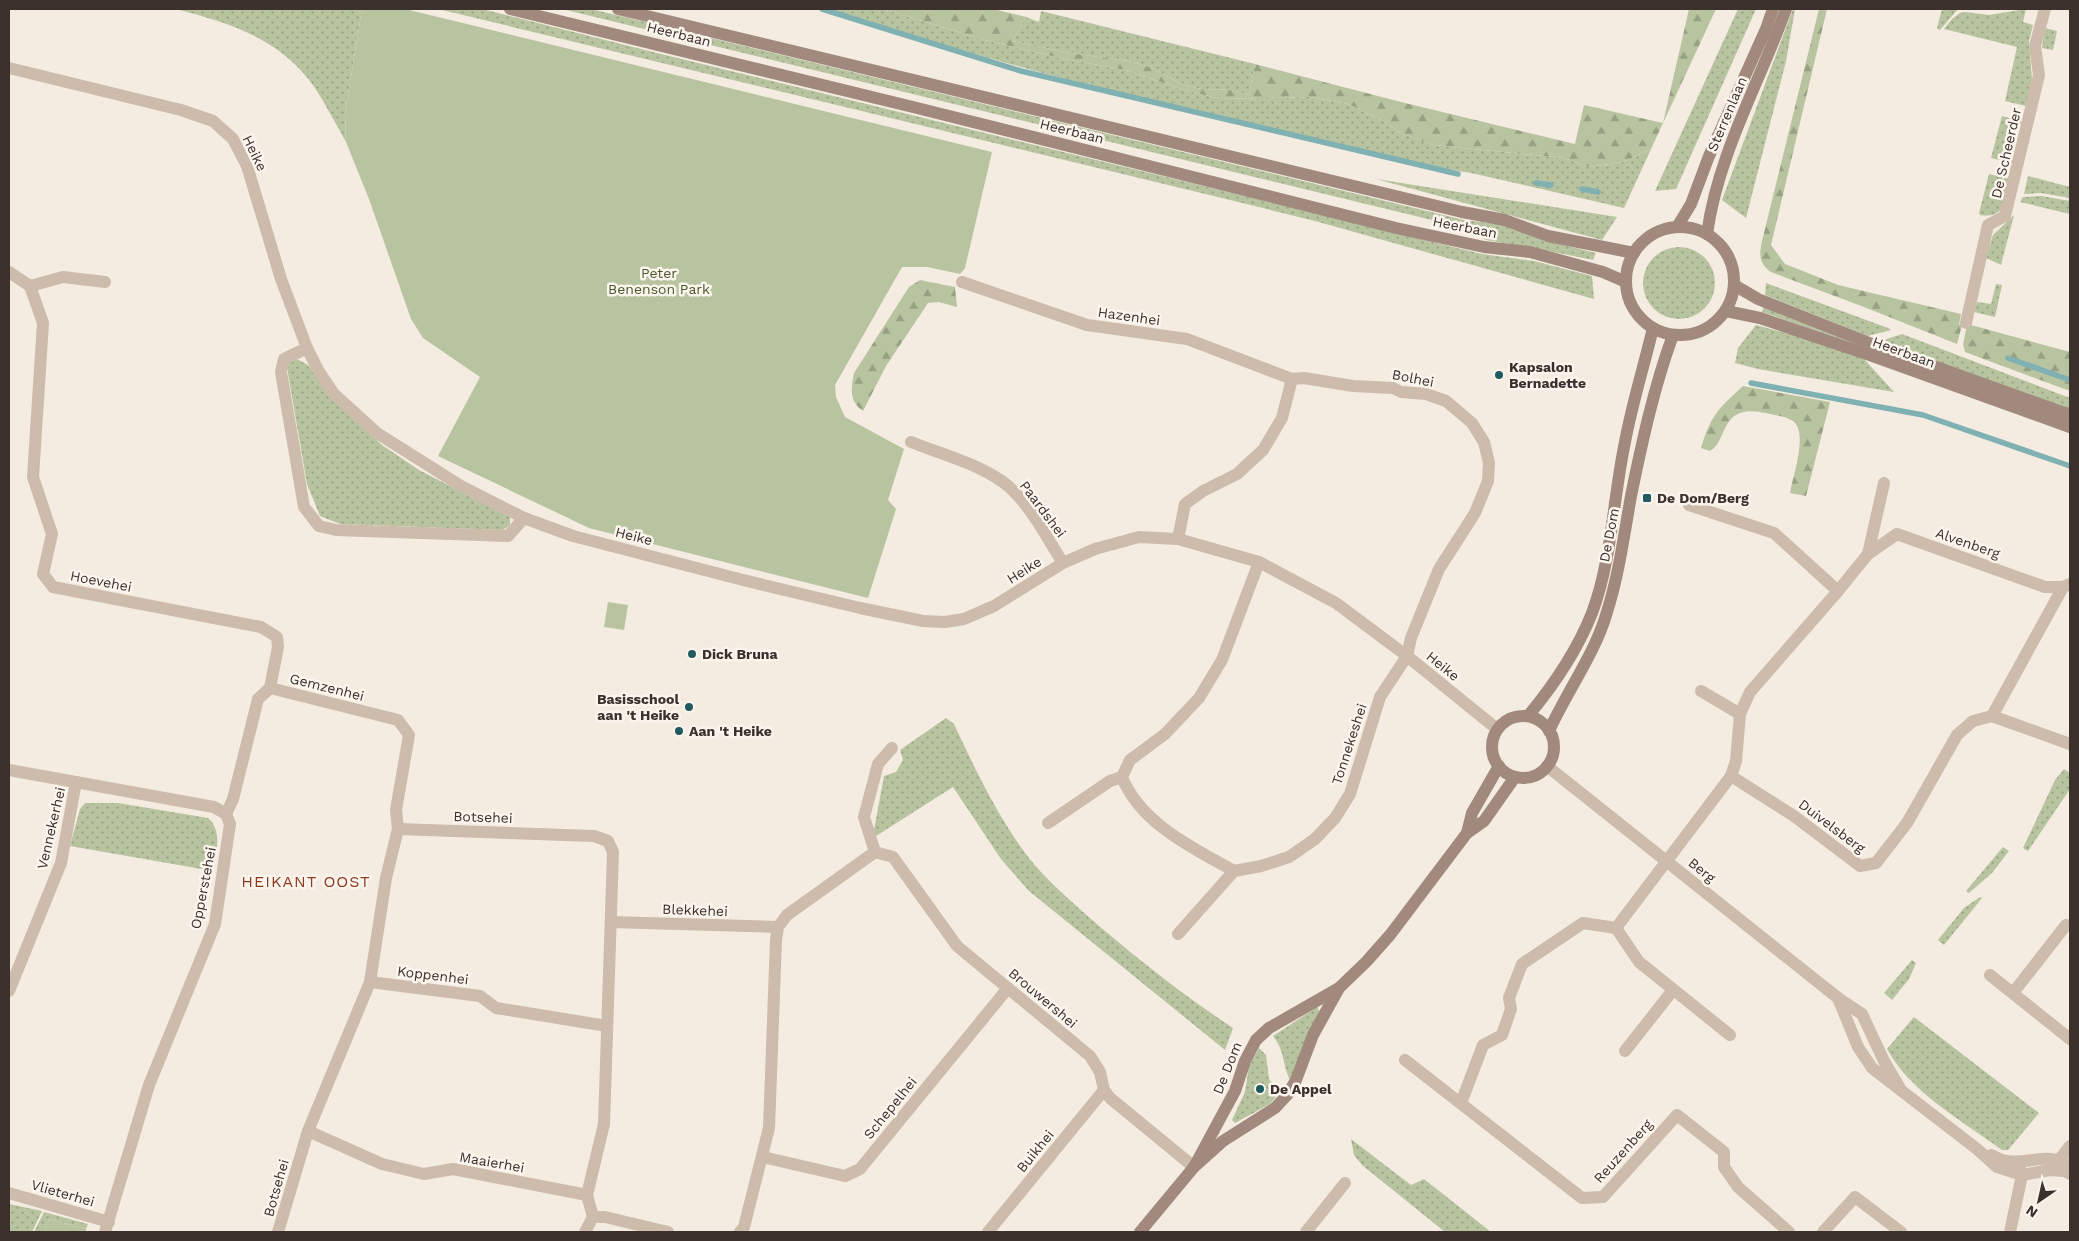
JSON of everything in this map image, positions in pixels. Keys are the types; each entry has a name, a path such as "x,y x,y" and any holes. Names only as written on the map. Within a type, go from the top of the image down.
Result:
{"main road":[{"name":"Heerbaan","path":"510,9 908,105 1396,228 1484,247 1530,252 1603,272 1626,282"},
{"name":"Heerbaan","path":"618,9 1462,212 1505,220 1548,236 1634,253"},
{"name":"Sterrenlaan","path":"1677,227 1691,204 1709,156 1766,29 1773,9"},
{"name":"Sterrenlaan","path":"1707,234 1709,213 1723,163 1786,9"},
{"path":"1677,227 1692,228 1707,234 1721,246 1731,261 1734,285 1733,296 1726,311 1714,324 1699,333 1681,336 1663,333 1653,328 1636,313 1628,298 1626,282 1628,267 1634,253 1645,240 1660,231 1677,227"},
{"name":"Heerbaan","path":"1734,285 1758,298 1872,344 2070,415"},
{"name":"Heerbaan","path":"1726,311 1760,318 1867,354 2070,427"},
{"name":"De Dom","path":"1528,716 1556,678 1579,640 1592,613 1605,566 1624,442 1653,328"},
{"name":"De Dom","path":"1549,731 1591,651 1607,613 1617,574 1644,434 1673,334"},
{"path":"1528,716 1543,724 1549,731 1553,739 1554,748 1547,766 1533,776 1515,777 1506,773 1498,766 1492,748 1493,738 1498,729 1511,718 1528,716"},
{"name":"De Dom","path":"1468,833 1472,813 1498,766"},
{"name":"De Dom","path":"1194,1167 1235,1091 1245,1061 1256,1040 1269,1028 1339,988 1366,962 1390,935 1468,833 1484,821 1515,777"},
{"name":"De Dom","path":"1140,1232 1194,1167 1223,1141 1275,1108 1288,1094 1296,1080 1313,1035 1339,988"}],"street":[{"name":"De Scheerder","path":"1966,323 1988,225 2005,216 2012,194 2039,75 2035,46 2045,9"},
{"name":"Heike","path":"9,68 181,110 213,121 233,139 247,166 282,279 307,348 318,370 334,394 377,433 461,486 524,518 573,536 851,606 922,621 945,622 964,619 994,606 1063,563 1095,549 1139,537 1178,539 1259,562 1336,603 1407,656 1498,729"},
{"path":"9,272 30,286 63,276 105,282"},
{"name":"Hazenhei","path":"962,282 1087,325 1186,339 1292,379"},
{"name":"Hoevehei","path":"30,286 43,324 33,477 52,534 43,574 53,587 261,626 277,636 278,647 270,688"},
{"path":"307,348 284,359 281,372 304,508 319,526 336,530 508,536 524,518"},
{"name":"Bolhei","path":"1292,379 1304,378 1353,386 1393,388 1401,392 1426,394 1446,401 1460,411 1472,423 1484,442 1489,463 1488,481 1475,513 1439,569 1410,638 1407,656"},
{"path":"1178,539 1185,504 1203,491 1236,474 1263,450 1282,418 1292,379"},
{"name":"Paardshei","path":"911,442 984,471 1004,483 1037,522 1063,563"},
{"name":"Alvenberg","path":"1868,554 1884,483"},
{"path":"1689,506 1774,533 1838,591"},
{"name":"Alvenberg","path":"1731,776 1736,761 1740,714 1750,692 1868,554 1897,534 2045,587 2067,586"},
{"path":"1178,934 1234,871 1181,840 1148,814 1128,793 1122,777 1130,760 1164,734 1199,698 1222,660 1259,562"},
{"name":"Alvenberg","path":"1992,716 2067,586"},
{"name":"Tonnekeshei","path":"1234,871 1261,866 1289,857 1316,839 1335,818 1350,794 1380,697 1407,656"},
{"name":"Gemzenhei","path":"226,814 233,799 258,699 270,688 398,720 409,735 396,810 398,829"},
{"path":"1701,691 1740,714"},
{"path":"1992,716 2070,744"},
{"name":"Duivelsberg","path":"1731,776 1794,816 1860,866 1876,862 1907,823 1957,735 1973,721 1992,716"},
{"path":"740,1232 744,1227 769,1128 778,927 787,916 875,852 864,817 878,764 892,748"},
{"name":"Berg","path":"1547,766 1838,998 1862,1014 1884,1062 1901,1090 1997,1166 2022,1175 2050,1170 2064,1171 2070,1174"},
{"path":"9,770 214,807 226,814"},
{"path":"1616,928 1731,776"},
{"path":"1048,823 1110,781 1122,777"},
{"name":"Vennekerhei","path":"9,991 61,864 76,782"},
{"name":"Opperstehei","path":"107,1227 149,1084 214,924 230,824 226,814"},
{"name":"Botsehei","path":"278,1232 308,1131 370,982 386,878 398,829 594,836 608,841 612,852 604,1124 587,1196 593,1218"},
{"name":"Brouwershei","path":"875,852 893,858 957,946 1090,1056 1100,1072 1104,1090 1110,1098 1194,1167"},
{"name":"Blekkehei","path":"611,922 778,927"},
{"path":"1461,1103 1483,1045 1502,1035 1510,1009 1509,998 1522,964 1583,923 1616,928 1639,962 1730,1035"},
{"path":"2013,994 2066,925"},
{"path":"1990,975 2070,1038"},
{"name":"Koppenhei","path":"370,982 480,996 496,1008 607,1026"},
{"name":"Schepelhei","path":"762,1157 845,1176 860,1169 1008,988"},
{"path":"1625,1052 1672,990"},
{"name":"Reuzenberg","path":"1405,1060 1582,1198 1603,1197 1677,1115 1724,1152 1724,1167 1738,1187 1789,1232"},
{"name":"Buikhei","path":"988,1232 1104,1090"},
{"name":"Maaierhei","path":"308,1131 382,1164 424,1174 453,1169 587,1196"},
{"path":"2059,1160 2070,1146"},
{"name":"Berg","path":"1977,1149 2003,1160 2042,1157 2059,1160 2070,1167"},
{"path":"2010,1232 2022,1175 2019,1160"},
{"path":"1306,1232 1346,1183"},
{"name":"Vlieterhei","path":"9,1193 107,1227"},
{"path":"1823,1232 1855,1197 1901,1232"},
{"path":"585,1232 593,1218 605,1218 668,1232"}],"green space":[{"path":"175,9 362,9 345,113 346,142 315,88 302,71 287,57 271,45 235,27"},
{"name":"Peter Benenson Park","path":"362,9 405,9 992,152 965,268 960,274 927,267 902,267 835,385 836,397 845,417 904,449 888,500 896,509 868,598 589,528 438,456 480,377 423,338 411,319 369,199 346,142 345,113"},
{"path":"438,9 482,9 1482,254 1534,261 1592,276 1594,299 1315,221"},
{"path":"562,9 591,9 1464,220 1504,225 1543,240 1596,253 1593,260 1486,240 1469,229"},
{"path":"818,9 883,9 985,40 1060,58 1125,70 1182,89 1220,99 1309,97 1348,104 1382,120 1401,133 1433,145 1564,158 1589,167 1623,162 1651,149 1624,208 1471,173 1378,157 1035,71"},
{"path":"883,9 993,9 1026,17 1012,41 1070,53 1128,61 1150,67 1184,85 1202,89 1232,90 1249,95 1255,64 1575,144 1584,105 1663,123 1689,9 1716,9 1651,149 1623,162 1589,167 1564,158 1433,145 1401,133 1382,120 1348,104 1309,97 1220,99 1182,89 1125,70 1060,58 985,40"},
{"path":"1738,9 1756,9 1676,189 1655,191"},
{"path":"1793,9 1795,9 1786,61 1746,218 1722,200"},
{"path":"1819,9 1827,9 1771,245 1785,264 1838,285 1961,314 1959,324 1962,325 1957,344 1771,272 1762,262 1760,250 1762,241"},
{"path":"1942,9 1958,9 1940,30 1937,28"},
{"path":"2026,9 2023,22 2033,25 2029,41 2032,80 2026,106 2005,101 2017,47 1944,29 1960,13 1989,15"},
{"path":"1041,11 1255,64 1249,95 1232,90 1202,89 1184,85 1150,67 1128,61 1070,53 1012,41 1026,17 1039,22"},
{"path":"2045,28 2057,31 2053,50 2042,48"},
{"path":"2002,116 2023,122 2017,125 2010,157 2013,163 1991,158"},
{"path":"1989,174 2010,179 2007,194 2000,211 1995,214 1980,215 1979,213"},
{"path":"2028,176 2070,187 2070,198 2041,193 2024,194"},
{"path":"1376,179 1617,217 1602,240"},
{"path":"2041,196 2070,201 2070,214 2020,202 2023,197"},
{"path":"2014,215 2001,265 1986,258 1993,235"},
{"path":"1686,247 1705,257 1713,269 1715,283 1713,297 1705,309 1693,317 1672,319 1653,309 1645,297 1643,276 1653,257 1665,249"},
{"path":"920,280 955,287 957,307 939,302 928,303 886,366 863,411 853,399 852,384 854,373 909,287"},
{"path":"1766,283 1891,330 1868,336 1765,295"},
{"path":"1996,284 2002,285 1995,317 1974,312 1977,302 1991,304"},
{"path":"1764,305 1874,350 1762,312"},
{"path":"1756,325 1804,338 1863,358 1894,392 1758,369 1735,363 1738,348"},
{"path":"1971,325 2070,352 2070,391 1965,352 1963,344 1967,326"},
{"path":"1902,334 2070,398 2070,410 1881,341"},
{"path":"297,359 308,365 330,396 382,445 419,470 510,517 510,525 503,530 340,524 320,516 307,484 288,373 287,360"},
{"path":"1743,386 1830,402 1806,496 1790,493 1798,457 1800,437 1795,423 1789,419 1777,415 1749,411 1737,414 1729,421 1714,448 1710,451 1701,448 1716,413"},
{"path":"608,602 628,605 624,630 604,627"},
{"path":"946,718 954,724 1003,820 1036,866 1067,898 1119,943 1156,973 1233,1028 1225,1050 1029,891 1001,859 953,787 876,836 874,830 884,776 896,772 903,760 900,750"},
{"path":"2064,769 2070,773 2070,789 2028,851 2023,848 2055,780"},
{"path":"85,803 118,803 208,818 216,829 217,836 217,850 213,871 70,846 80,809"},
{"path":"2003,847 2009,851 1992,873 1969,893 1966,891"},
{"path":"1980,897 1982,898 1944,945 1938,940 1964,908"},
{"path":"1912,960 1916,963 1909,979 1892,1000 1884,993"},
{"path":"1317,1007 1320,1013 1290,1080 1282,1053 1273,1036"},
{"path":"1914,1017 2039,1113 2008,1150 2002,1150 1939,1105 1924,1093 1897,1065 1887,1049"},
{"path":"1259,1048 1266,1055 1269,1079 1279,1093 1270,1104 1235,1123 1232,1120 1245,1092 1249,1066"},
{"path":"1351,1139 1411,1185 1424,1179 1491,1232 1445,1232 1362,1165 1354,1155"},
{"path":"9,1204 42,1211 32,1232 9,1232"},
{"path":"44,1212 88,1224 86,1229 49,1219 44,1232 34,1232"},
{"path":"49,1219 86,1229 86,1232 44,1232"}],"waterway":[{"path":"822,9 1021,71 1458,174"},
{"path":"1536,183 1551,185"},
{"path":"1582,189 1598,192"},
{"path":"2008,358 2070,380"},
{"path":"1751,383 1923,415 2070,466"}],"place":[{"name":"Kapsalon Bernadette","path":"1499,375"},
{"name":"De Dom/Berg","path":"1647,498"},
{"name":"Dick Bruna","path":"692,654"},
{"name":"Basisschool aan 't Heike","path":"689,707"},
{"name":"Aan 't Heike","path":"679,731"},
{"name":"De Appel","path":"1260,1089"}],"district":[{"name":"HEIKANT OOST","path":"306,881"}]}
